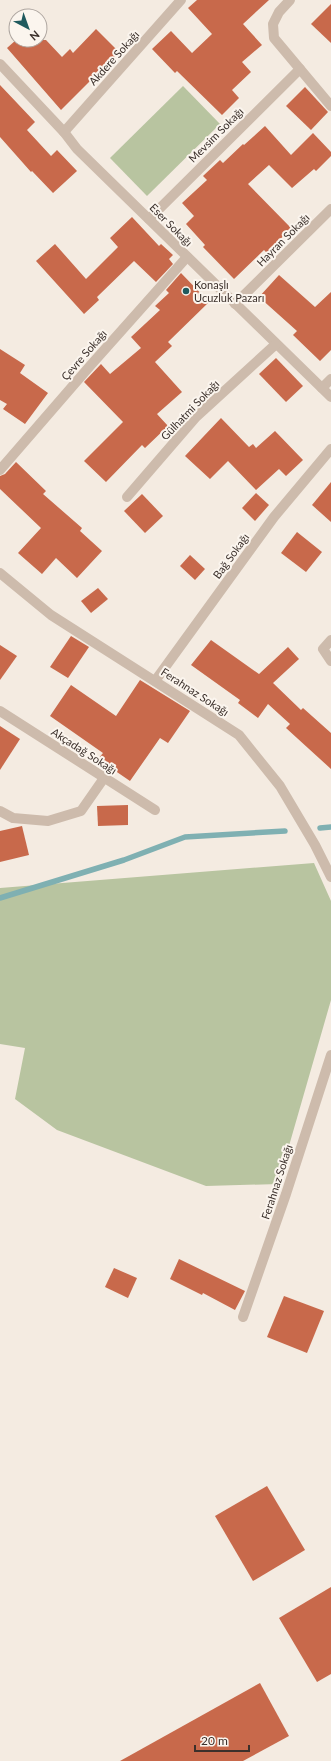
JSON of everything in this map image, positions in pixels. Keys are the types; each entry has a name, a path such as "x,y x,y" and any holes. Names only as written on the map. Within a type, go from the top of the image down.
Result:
{"street":[{"name":"Akdere Sokağı","path":"64,132 181,0"},
{"path":"290,0 279,12 273,24 272,32 274,38 331,106"},
{"name":"Eser Sokağı","path":"0,64 64,132 77,149 331,397"},
{"name":"Mevsim Sokağı","path":"149,219 300,69"},
{"name":"Hayran Sokağı","path":"235,304 331,210"},
{"name":"Çevre Sokağı","path":"0,470 187,257"},
{"name":"Gülhatmi Sokağı","path":"127,497 196,417 276,344"},
{"path":"322,388 331,379"},
{"name":"Bağ Sokağı","path":"156,681 274,517 331,450"},
{"name":"Ferahnaz Sokağı","path":"0,573 51,615 239,735 280,786 315,845 331,877"},
{"path":"331,640 324,649 331,661"},
{"name":"Akçadağ Sokağı","path":"0,711 155,810"},
{"path":"0,811 13,818 48,821 82,811 104,778"},
{"name":"Ferahnaz Sokağı","path":"243,1317 286,1194 331,1055"}],"green space":[{"path":"183,86 220,124 147,196 110,158"},
{"path":"314,863 331,901 331,1000 278,1184 206,1186 57,1130 15,1099 25,1048 0,1044 0,888"}],"building":[{"path":"197,0 269,0 243,24 262,45 242,62 251,72 232,90 239,98 222,115 177,71 175,73 152,49 171,31 192,53 212,34 188,8"},
{"path":"331,4 331,43 311,24"},
{"path":"96,29 119,52 61,110 7,48 48,48 48,42 62,57 70,49 73,53"},
{"path":"0,85 35,122 27,130 51,156 57,150 77,171 53,193 32,171 31,172 0,137"},
{"path":"305,87 328,112 311,130 286,106"},
{"path":"265,126 291,155 313,133 331,152 331,156 316,171 314,169 292,188 269,165 248,184 291,228 267,253 264,250 234,279 203,247 205,245 186,224 194,216 182,203 207,180 203,176 220,160 223,163"},
{"path":"132,217 159,246 161,244 173,255 169,259 173,264 156,282 134,261 97,297 99,300 84,314 36,261 55,244 86,279 118,247 110,238"},
{"path":"181,273 209,302 168,342 172,346 155,362 182,392 157,414 168,426 145,448 142,445 106,482 84,461 123,422 84,382 101,364 110,374 141,348 131,337 160,310 155,306 169,293 166,290"},
{"path":"279,275 315,307 331,292 331,350 320,361 293,335 297,331 259,297"},
{"path":"0,349 25,365 20,373 48,393 25,424 3,409 7,404 0,400"},
{"path":"276,358 303,386 286,402 259,374"},
{"path":"221,418 249,447 253,444 256,448 275,431 303,460 286,476 279,469 256,490 228,461 210,479 185,456"},
{"path":"16,462 46,491 43,494 82,528 80,531 102,551 77,578 56,558 42,574 18,553 41,528 0,489 0,476 5,474"},
{"path":"331,482 331,522 312,505"},
{"path":"256,493 269,505 255,521 242,508"},
{"path":"142,494 163,516 145,533 124,511"},
{"path":"297,532 322,552 306,572 281,553"},
{"path":"190,555 205,569 195,580 180,566"},
{"path":"98,588 108,599 91,613 81,601"},
{"path":"71,636 89,647 68,678 50,667"},
{"path":"211,640 259,674 288,647 299,659 273,683 301,710 303,708 331,733 331,769 286,728 290,724 268,704 258,718 238,703 240,700 191,665"},
{"path":"0,645 17,656 0,680"},
{"path":"140,680 190,711 168,743 160,738 130,781 98,759 103,753 50,716 71,685 116,716"},
{"path":"0,726 20,739 0,770"},
{"path":"128,805 128,825 98,826 97,806"},
{"path":"22,826 29,855 0,862 0,831"},
{"path":"179,1259 245,1291 235,1310 203,1293 202,1295 170,1279"},
{"path":"114,1268 137,1278 128,1298 105,1287"},
{"path":"284,1296 324,1311 307,1353 267,1337"},
{"path":"267,1486 305,1550 253,1581 215,1516"},
{"path":"331,1587 331,1674 317,1682 279,1618"},
{"path":"260,1683 289,1736 243,1761 120,1761"}],"waterway":[{"path":"320,828 331,827"},
{"path":"0,898 124,860 185,837 285,831"}],"place":[{"name":"Konaşlı Ucuzluk Pazarı","path":"186,291"}]}
